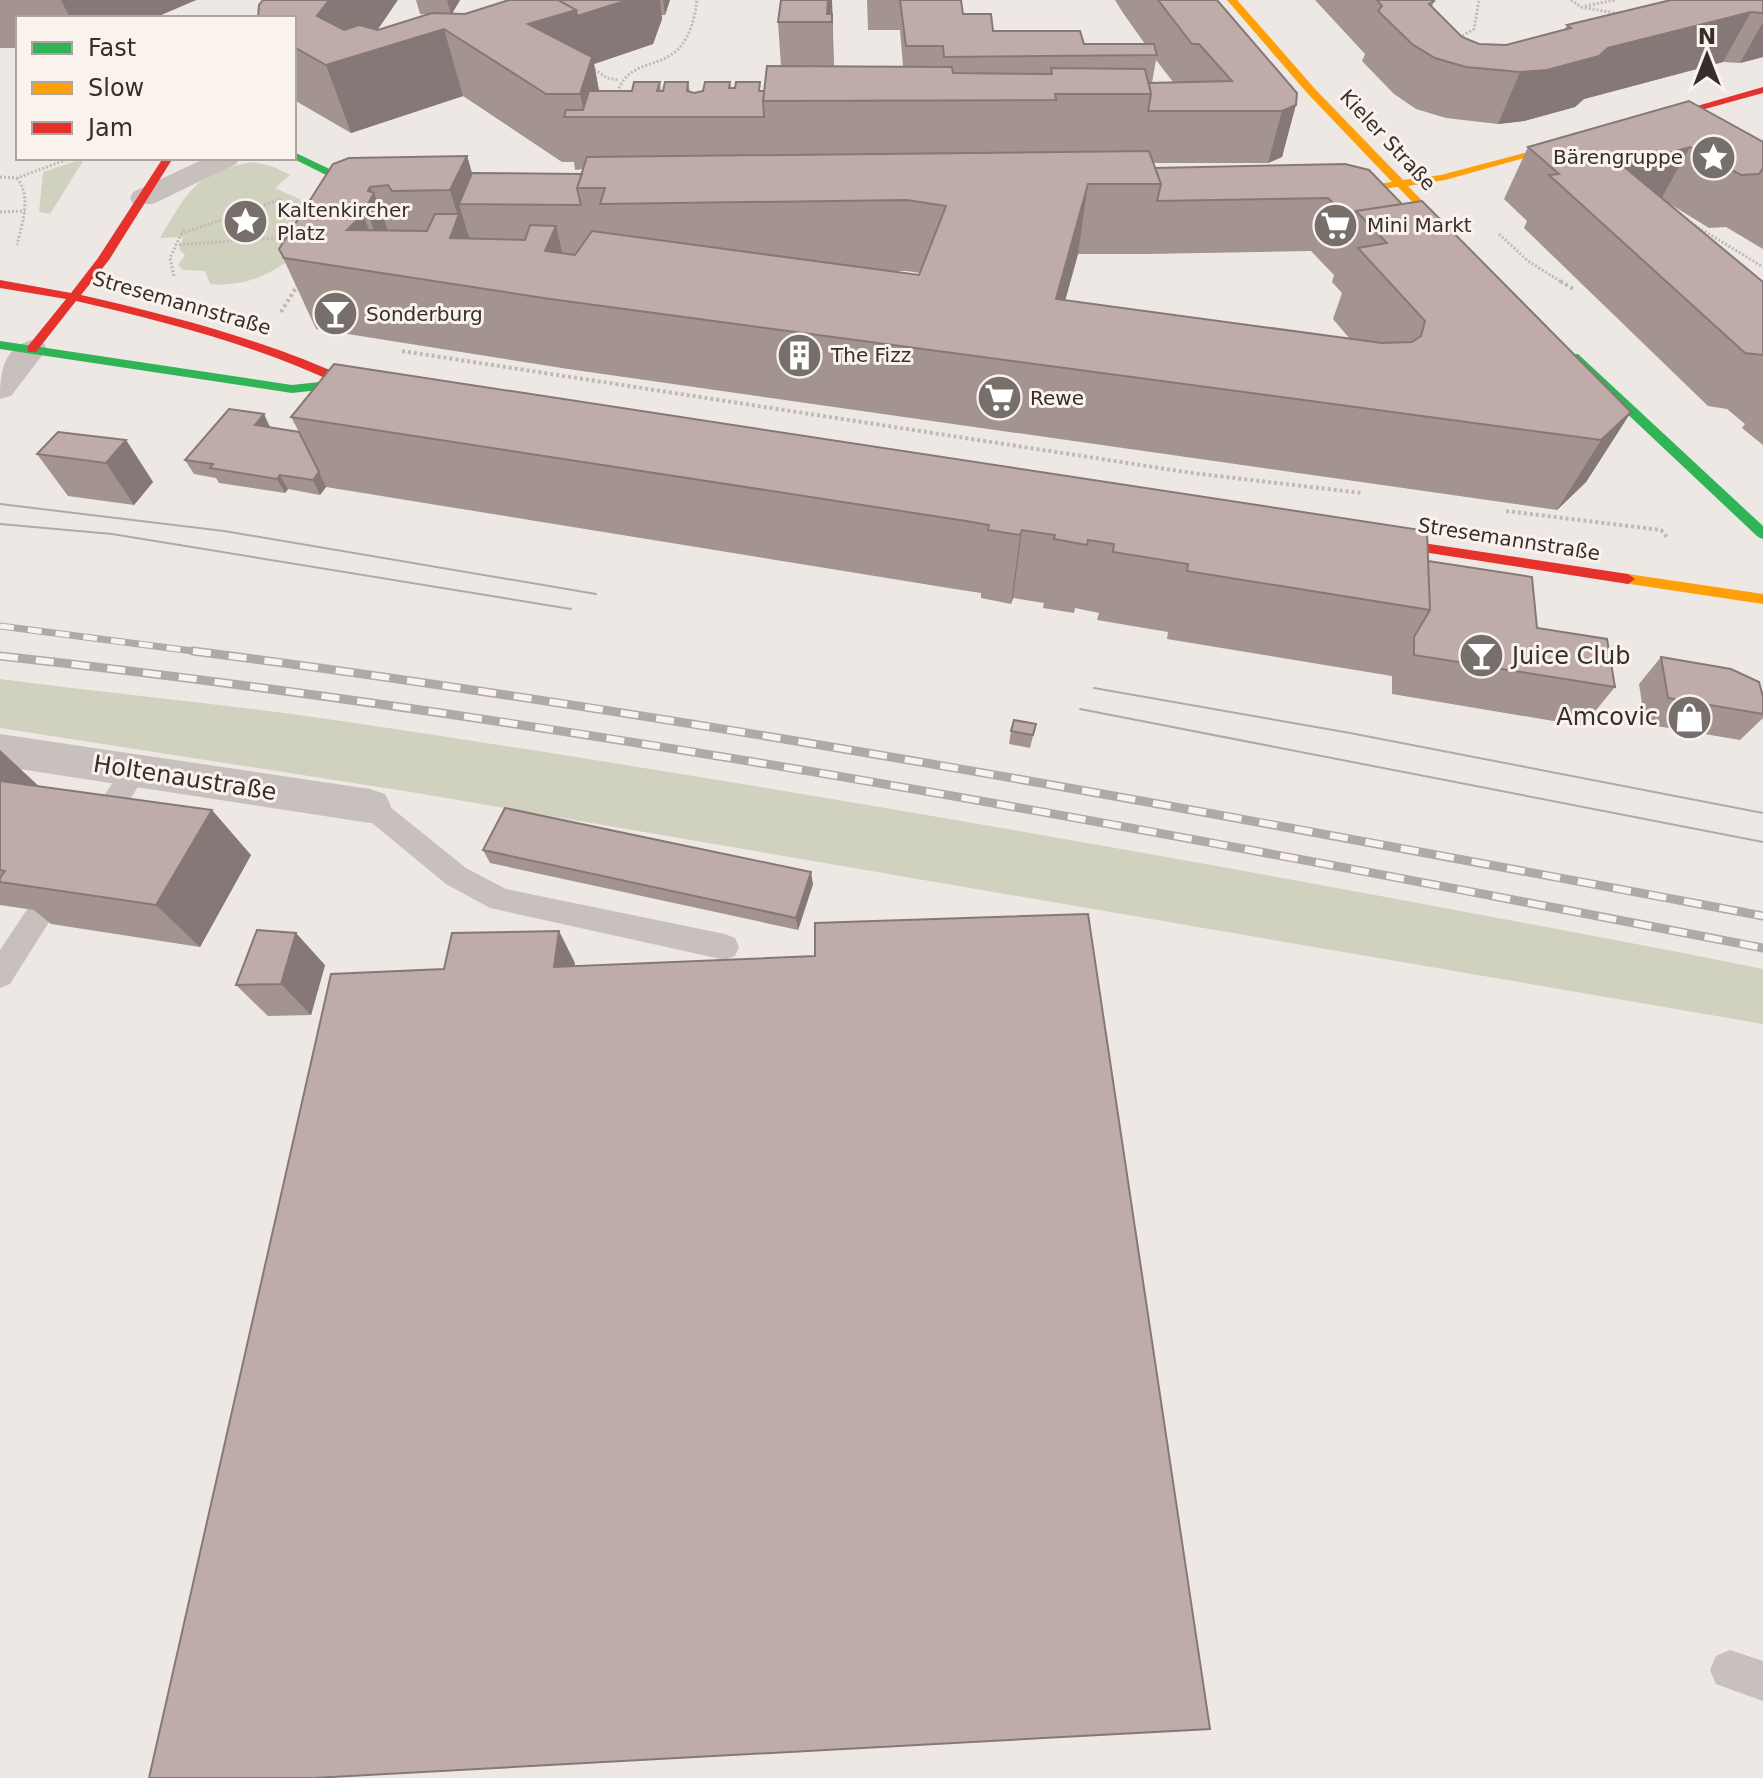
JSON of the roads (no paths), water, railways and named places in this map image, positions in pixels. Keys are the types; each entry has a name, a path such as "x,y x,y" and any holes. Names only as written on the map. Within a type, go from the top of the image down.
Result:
{"main road":[{"name":"Kieler Straße","path":"1232,0 1312,92 1472,258"},
{"path":"1624,129 1763,90"},
{"path":"1344,190 1401,187 1464,174 1595,137"},
{"path":"296,156 362,189 397,195"},
{"path":"32,349 103,260 167,160"},
{"name":"Stresemannstraße","path":"0,284 75,295 313,364 347,383"},
{"path":"1559,342 1763,534"},
{"name":"Stresemannstraße","path":"0,345 292,389 347,383 391,390"},
{"name":"Stresemannstraße","path":"1357,538 1763,599"}],"street":[{"path":"1668,116 1699,134"},
{"path":"143,198 223,160"},
{"path":"0,389 32,349"},
{"name":"Holtenaustraße","path":"0,750 370,806"}],"lane":[{"path":"94,833 135,770"},
{"path":"370,806 456,876 500,900 725,947"},
{"path":"0,975 42,911"}],"tram line":[{"path":"0,504 224,531 596,594"},
{"path":"0,524 112,534 571,609"},
{"path":"1094,688 1350,733 1763,813"},
{"path":"1080,709 1763,842"}],"railway":[{"path":"0,626 200,652"},
{"path":"193,651 200,652"},
{"path":"200,652 208,653"},
{"path":"200,652 587,707 980,772 1763,916"},
{"path":"0,656 443,713 664,747 1104,823 1763,948"}],"place":[{"name":"Bärengruppe","path":"1714,157"},
{"name":"Kaltenkircher Platz","path":"246,222"},
{"name":"Mini Markt","path":"1336,225"},
{"name":"Sonderburg","path":"335,314"},
{"name":"The Fizz","path":"800,355"},
{"name":"Rewe","path":"999,398"},
{"name":"Juice Club","path":"1481,656"},
{"name":"Amcovic","path":"1689,717"}]}
